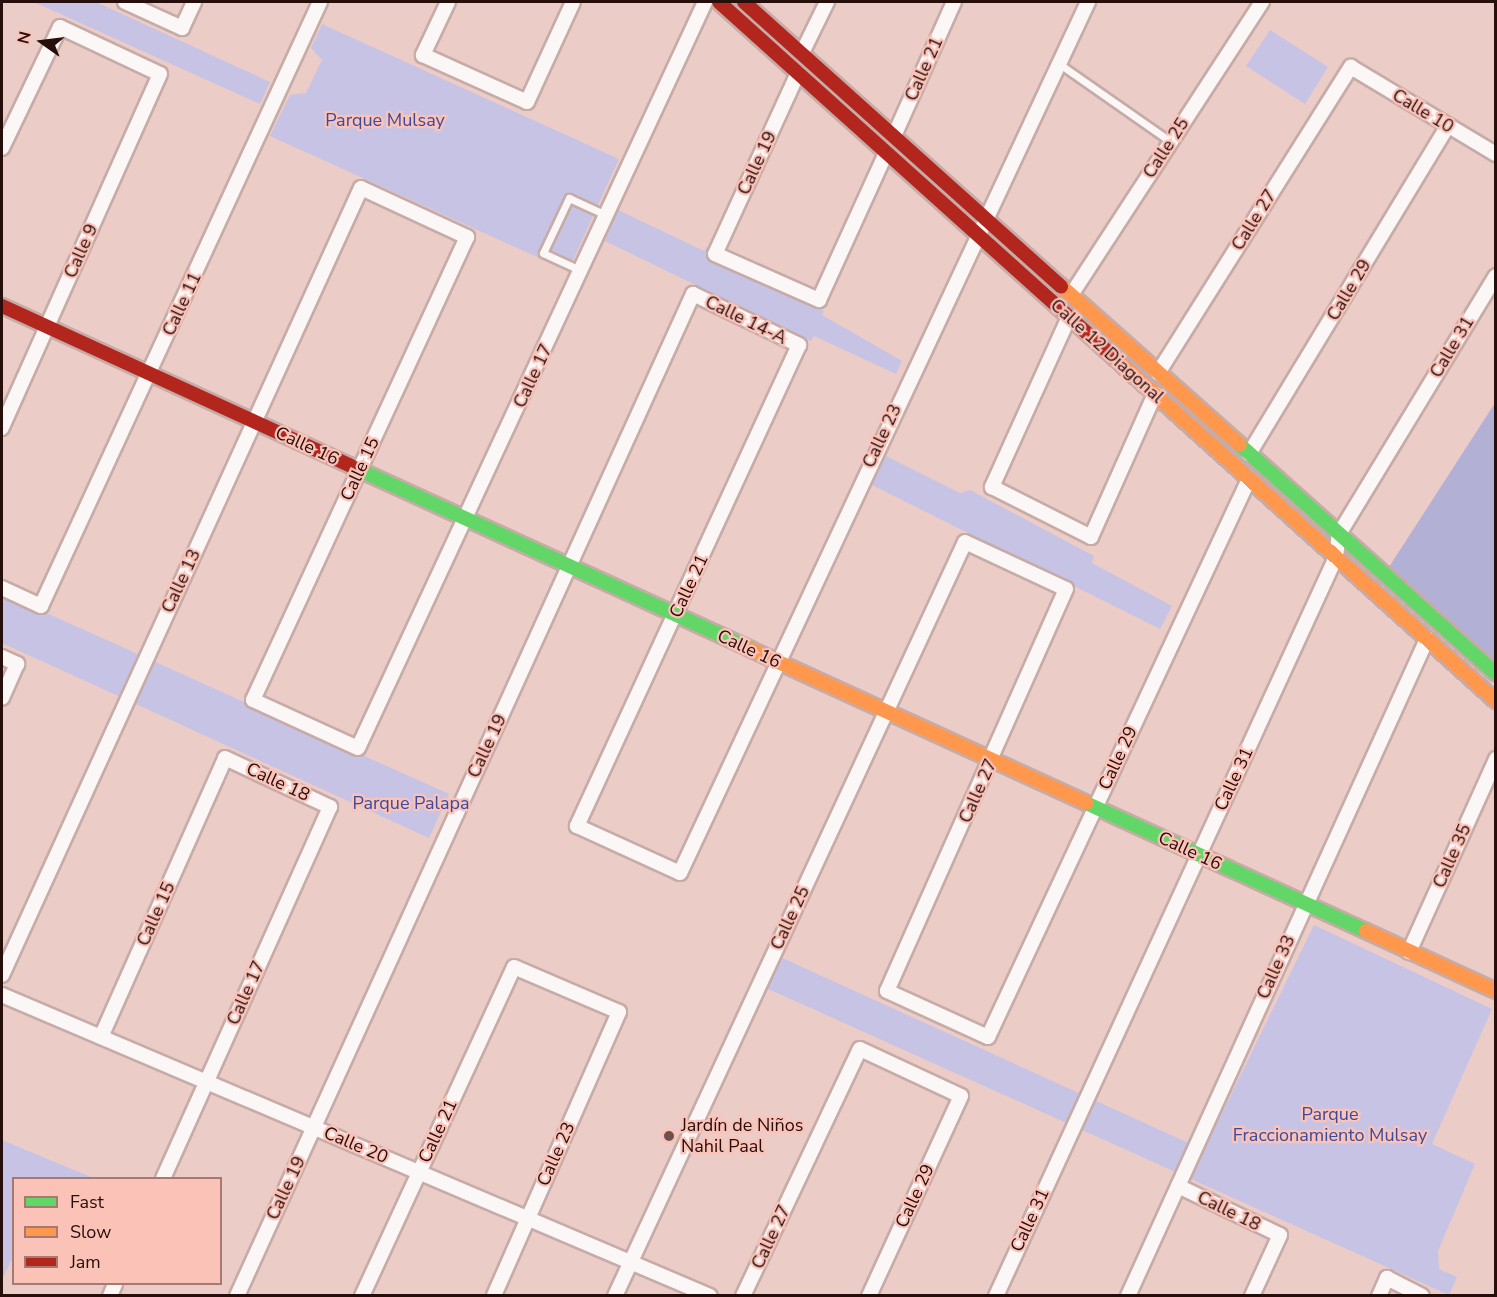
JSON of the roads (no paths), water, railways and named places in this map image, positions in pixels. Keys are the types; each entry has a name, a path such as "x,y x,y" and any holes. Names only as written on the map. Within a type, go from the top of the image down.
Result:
{"street":[{"path":"125,2 182,28 194,2"},
{"name":"Calle 11","path":"2,588 41,606 320,2"},
{"path":"448,2 423,55 527,102 573,2"},
{"name":"Calle 17","path":"358,748 467,519 705,2"},
{"name":"Calle 12 Diagonal","path":"719,2 1496,701"},
{"name":"Calle 12 Diagonal","path":"744,2 1496,674"},
{"path":"802,53 827,2"},
{"name":"Calle 21","path":"894,136 954,2"},
{"name":"Calle 23","path":"680,873 984,218 1088,2"},
{"name":"Calle 25","path":"1071,295 1262,2"},
{"name":"Calle 9","path":"2,148 60,27 160,74 2,428"},
{"name":"Calle 10","path":"1351,67 1496,154"},
{"name":"Calle 27","path":"1158,373 1351,67"},
{"name":"Calle 19","path":"798,73 715,254 819,300 886,153"},
{"name":"Calle 29","path":"1249,454 1448,126"},
{"name":"Calle 15","path":"358,748 253,700 467,237 361,188"},
{"name":"Calle 13","path":"2,975 361,188"},
{"name":"Calle 31","path":"996,1296 1336,557 1339,534 1496,276"},
{"name":"Calle 19","path":"237,1296 693,294"},
{"name":"Calle 14-A","path":"693,294 799,345"},
{"name":"Calle 16","path":"2,306 1496,991"},
{"path":"1069,317 992,487 1091,537 1155,394"},
{"name":"Calle 21","path":"680,873 577,826 799,345"},
{"name":"Calle 29","path":"988,1037 1249,479"},
{"name":"Calle 25","path":"615,1296 965,542"},
{"name":"Calle 27","path":"965,542 1066,589 992,760 886,991 988,1037"},
{"name":"Calle 33","path":"1128,1296 1427,639"},
{"path":"2,657 17,664 2,698"},
{"name":"Calle 15","path":"101,1037 225,758"},
{"name":"Calle 18","path":"225,758 330,807"},
{"name":"Calle 35","path":"1409,952 1496,759"},
{"name":"Calle 17","path":"164,1177 330,807"},
{"name":"Calle 21","path":"362,1296 514,967"},
{"name":"Calle 23","path":"494,1296 619,1012 514,967"},
{"name":"Calle 20","path":"2,995 710,1296"},
{"name":"Calle 29","path":"860,1048 961,1096 869,1296"},
{"name":"Calle 27","path":"743,1296 860,1048"},
{"name":"Calle 18","path":"1178,1186 1280,1235 1252,1296"},
{"path":"1379,1296 1387,1278 1422,1296"}],"lane":[{"path":"1058,63 1170,141"},
{"path":"582,271 543,253 569,198 607,216"}],"place":[{"name":"Jardín de Niños Nahil Paal","path":"669,1136"}],"park label":[{"name":"Parque Mulsay","path":"385,120"},
{"name":"Parque Palapa","path":"411,803"},
{"name":"Parque Fraccionamiento Mulsay","path":"1330,1125"}]}
